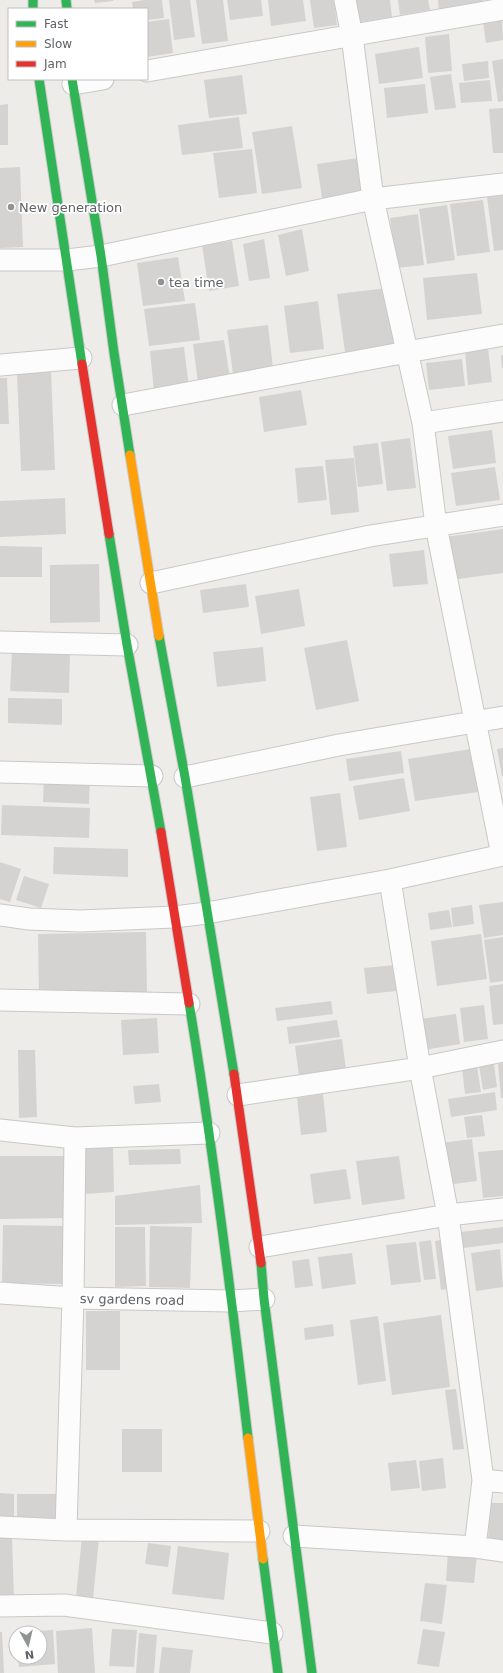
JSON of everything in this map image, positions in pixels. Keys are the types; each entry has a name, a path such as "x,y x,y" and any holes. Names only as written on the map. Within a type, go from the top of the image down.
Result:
{"main road":[{"path":"39,80 67,260 80,358 127,646 152,776 205,1100 226,1251 259,1531 278,1673"},
{"path":"73,82 151,583 238,1095 260,1247 264,1299 312,1673"}],"street":[{"path":"0,915 29,919 80,921 174,917 207,913 390,880 502,855 436,526 423,423 373,199 352,36 345,0"},
{"path":"148,71 503,9"},
{"path":"73,82 93,80"},
{"path":"0,260 67,260 101,256 373,199 503,184"},
{"path":"123,405 503,335"},
{"path":"0,364 80,358"},
{"path":"423,423 503,411"},
{"path":"151,583 370,536 503,515"},
{"path":"0,642 127,646"},
{"path":"185,777 339,745 503,717"},
{"path":"0,772 152,776"},
{"path":"390,880 420,1068 448,1215 493,1481 474,1547"},
{"path":"0,1000 189,1004"},
{"path":"238,1095 420,1068 503,1051"},
{"path":"0,1130 75,1138 209,1133"},
{"path":"66,1530 73,1298 75,1138"},
{"path":"260,1247 448,1215 503,1208"},
{"name":"sv gardens road","path":"0,1293 73,1298 231,1301 264,1299"},
{"path":"0,1527 66,1530 259,1531"},
{"path":"294,1536 474,1547 503,1551"},
{"path":"0,1606 64,1605 272,1632"}],"building":[{"path":"94,0 113,0 113,1 95,3"},
{"path":"162,0 164,18 148,20 148,8 133,8 132,2"},
{"path":"169,0 190,0 195,37 174,40"},
{"path":"196,0 223,0 228,41 202,44"},
{"path":"227,0 261,0 263,16 230,20"},
{"path":"268,0 303,0 306,21 271,26"},
{"path":"310,0 334,0 337,25 314,28"},
{"path":"351,0 390,0 392,17 354,23"},
{"path":"398,0 428,0 430,10 400,15"},
{"path":"438,0 483,0 483,7 439,12"},
{"path":"169,19 173,53 148,57 148,22"},
{"path":"502,19 503,40 486,43 483,22"},
{"path":"449,34 452,71 428,73 425,37"},
{"path":"419,47 423,78 379,84 375,54"},
{"path":"503,59 503,101 498,102 492,61"},
{"path":"488,61 489,78 464,81 462,64"},
{"path":"451,74 456,108 435,110 430,77"},
{"path":"242,75 247,114 209,118 204,80"},
{"path":"490,80 492,101 461,103 459,83"},
{"path":"425,84 428,113 387,118 384,88"},
{"path":"8,104 8,145 0,145 0,105"},
{"path":"503,108 503,153 493,153 489,109"},
{"path":"239,117 243,148 182,155 178,125"},
{"path":"292,126 302,188 262,194 252,132"},
{"path":"252,149 257,193 219,198 213,153"},
{"path":"358,158 363,192 322,198 317,164"},
{"name":"New generation","path":"20,167 23,247 0,248 0,168"},
{"path":"503,195 503,250 494,251 487,197"},
{"path":"483,200 490,252 457,256 450,204"},
{"path":"447,205 455,260 427,264 419,209"},
{"path":"418,214 424,265 397,268 390,218"},
{"path":"302,229 309,271 286,276 278,235"},
{"path":"264,239 270,278 249,281 243,244"},
{"path":"232,241 239,286 209,291 202,245"},
{"name":"tea time","path":"178,257 185,301 143,306 137,263"},
{"path":"477,273 482,314 427,320 423,278"},
{"path":"387,288 394,345 345,352 337,294"},
{"path":"318,301 324,349 290,353 284,306"},
{"path":"195,303 200,340 149,346 144,309"},
{"path":"268,325 273,368 233,374 227,330"},
{"path":"224,340 230,378 198,383 193,344"},
{"path":"184,347 189,388 154,392 150,351"},
{"path":"488,348 492,382 468,385 465,351"},
{"path":"501,355 503,355 503,368 502,368"},
{"path":"462,359 465,386 429,390 426,363"},
{"path":"51,371 55,470 21,471 17,373"},
{"path":"0,378 7,378 9,424 0,424"},
{"path":"301,390 307,425 264,432 259,397"},
{"path":"492,430 496,463 453,469 448,436"},
{"path":"410,438 416,488 387,491 381,442"},
{"path":"378,443 383,484 358,487 353,446"},
{"path":"354,458 359,512 331,515 325,460"},
{"path":"323,466 327,500 298,503 295,468"},
{"path":"495,467 500,500 456,506 451,473"},
{"path":"65,498 66,534 0,537 0,501"},
{"path":"503,529 503,573 451,580 445,537"},
{"path":"0,546 42,547 42,577 0,577"},
{"path":"424,550 428,584 393,587 389,554"},
{"path":"99,564 100,622 50,623 50,565"},
{"path":"246,584 249,607 203,613 200,590"},
{"path":"299,589 305,626 261,634 255,596"},
{"path":"347,640 359,701 316,710 304,648"},
{"path":"263,647 266,681 217,687 213,652"},
{"path":"12,651 70,653 69,693 10,691"},
{"path":"8,698 62,699 62,725 8,723"},
{"path":"503,748 503,776 502,776 497,749"},
{"path":"471,749 478,792 415,801 408,759"},
{"path":"401,751 404,773 349,781 346,759"},
{"path":"44,777 90,779 89,804 43,802"},
{"path":"404,778 410,811 359,820 353,786"},
{"path":"340,793 347,847 317,851 310,797"},
{"path":"2,805 90,808 89,838 1,835"},
{"path":"54,847 128,849 128,877 53,874"},
{"path":"0,862 21,869 10,902 0,899"},
{"path":"24,876 49,884 41,908 16,900"},
{"path":"503,902 503,935 484,938 479,905"},
{"path":"472,905 474,924 453,927 451,908"},
{"path":"449,910 452,927 430,930 428,913"},
{"path":"146,932 147,996 39,998 38,934"},
{"path":"481,934 487,979 437,986 431,941"},
{"path":"503,937 503,981 490,983 484,940"},
{"path":"395,965 397,991 367,994 364,968"},
{"path":"503,984 503,1024 493,1025 489,986"},
{"path":"331,1001 333,1014 277,1021 275,1008"},
{"path":"484,1005 488,1039 464,1042 460,1008"},
{"path":"456,1014 460,1044 424,1050 420,1019"},
{"path":"157,1018 159,1053 123,1055 121,1020"},
{"path":"337,1020 340,1037 289,1044 287,1027"},
{"path":"342,1039 346,1070 299,1076 295,1046"},
{"path":"18,1050 35,1050 37,1117 19,1118"},
{"path":"503,1063 503,1098 501,1098 498,1064"},
{"path":"494,1064 497,1087 483,1090 479,1066"},
{"path":"477,1066 481,1092 465,1094 462,1068"},
{"path":"159,1084 161,1102 135,1104 133,1086"},
{"path":"495,1092 497,1110 451,1117 448,1099"},
{"path":"323,1094 327,1132 301,1135 297,1098"},
{"path":"482,1115 485,1136 467,1138 464,1117"},
{"path":"472,1139 477,1181 446,1185 441,1143"},
{"path":"113,1147 114,1192 84,1194 82,1149"},
{"path":"180,1149 181,1164 129,1165 128,1150"},
{"path":"503,1150 503,1196 483,1198 478,1152"},
{"path":"0,1156 66,1156 66,1218 0,1219"},
{"path":"399,1156 405,1199 362,1205 356,1161"},
{"path":"346,1169 351,1199 314,1204 310,1174"},
{"path":"200,1185 202,1223 115,1225 115,1196"},
{"path":"3,1225 66,1226 65,1284 2,1283"},
{"path":"150,1226 192,1227 190,1288 149,1287"},
{"path":"115,1227 145,1227 146,1286 115,1287"},
{"path":"503,1227 503,1243 463,1248 461,1232"},
{"path":"448,1239 454,1288 441,1290 435,1241"},
{"path":"431,1240 436,1279 424,1280 419,1242"},
{"path":"416,1242 421,1282 391,1285 386,1245"},
{"path":"500,1249 503,1287 476,1291 471,1253"},
{"path":"352,1253 356,1284 322,1289 318,1257"},
{"path":"309,1259 313,1286 295,1288 292,1261"},
{"path":"86,1311 120,1311 120,1370 86,1370"},
{"path":"441,1315 450,1387 392,1395 383,1323"},
{"path":"378,1316 386,1381 358,1385 350,1320"},
{"path":"333,1324 334,1336 305,1340 304,1328"},
{"path":"456,1389 464,1449 453,1450 445,1390"},
{"path":"122,1429 162,1429 162,1472 122,1472"},
{"path":"443,1458 446,1488 422,1491 419,1461"},
{"path":"416,1460 420,1488 391,1491 388,1463"},
{"path":"0,1493 14,1494 14,1520 0,1520"},
{"path":"17,1494 59,1494 59,1522 17,1523"},
{"path":"490,1503 503,1503 503,1543 488,1542"},
{"path":"0,1536 12,1536 14,1599 0,1600"},
{"path":"82,1536 99,1538 93,1599 76,1597"},
{"path":"148,1543 171,1546 168,1567 145,1564"},
{"path":"178,1546 229,1553 224,1600 172,1594"},
{"path":"448,1552 477,1555 474,1583 446,1581"},
{"path":"425,1583 447,1585 442,1624 420,1621"},
{"path":"92,1628 95,1673 58,1673 56,1631"},
{"path":"112,1629 137,1630 134,1667 109,1666"},
{"path":"423,1629 445,1632 439,1667 417,1664"},
{"path":"48,1630 53,1630 55,1664 48,1665"},
{"path":"0,1632 2,1632 4,1673 0,1673"},
{"path":"139,1633 157,1635 154,1673 136,1673"},
{"path":"162,1647 193,1650 190,1673 159,1673"},
{"path":"19,1665 43,1665 19,1667"}],"traffic: fast":[{"path":"33,0 33,8"},
{"path":"66,0 67,8"},
{"path":"39,80 82,364"},
{"path":"72,80 101,256 130,455"},
{"path":"109,534 127,645 161,832"},
{"path":"159,636 185,777 234,1074"},
{"path":"189,1003 221,1220 248,1438"},
{"path":"261,1263 264,1299 312,1673"},
{"path":"263,1559 278,1673"}],"traffic: slow":[{"path":"130,455 159,636"},
{"path":"248,1438 263,1559"}],"traffic: jam":[{"path":"82,364 109,534"},
{"path":"161,832 189,1003"},
{"path":"234,1074 261,1263"}],"place":[{"name":"New generation","path":"11,207"},
{"name":"tea time","path":"161,282"}]}
